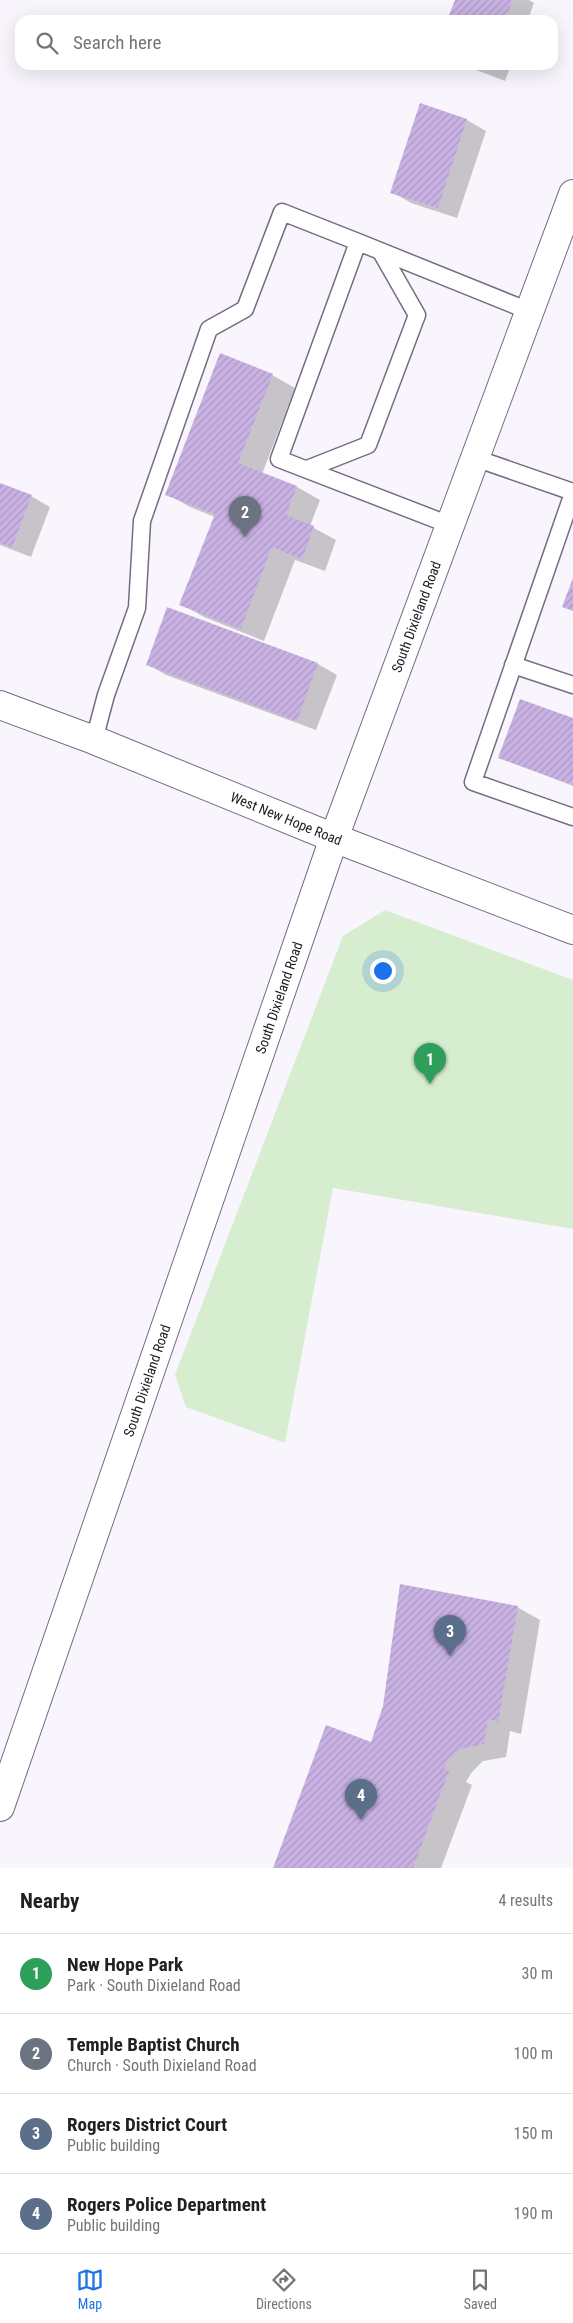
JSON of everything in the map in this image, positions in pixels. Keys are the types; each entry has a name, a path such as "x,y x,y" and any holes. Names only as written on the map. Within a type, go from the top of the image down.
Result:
{"main road":[{"name":"South Dixieland Road","path":"0,1807 334,838 573,194"},
{"name":"West New Hope Road","path":"0,705 94,740 334,838 573,930"}],"lane":[{"path":"94,740 106,695 137,608 142,521 209,329 245,309 282,212 529,312"},
{"path":"358,242 279,459 450,525"},
{"path":"306,469 368,445 417,315 382,252"},
{"path":"475,458 573,492 472,782 573,817"},
{"path":"513,665 573,685"}],"green space":[{"path":"385,910 573,980 573,1229 333,1188 285,1443 186,1407 175,1375 343,936"}],"building":[{"path":"455,0 513,0 507,15 449,15"},
{"path":"420,103 467,119 438,208 390,193"},
{"path":"220,353 273,374 238,463 297,486 286,515 314,526 302,559 272,547 241,629 179,605 215,514 165,495"},
{"path":"0,483 32,495 12,547 0,543"},
{"path":"573,578 573,611 562,607"},
{"path":"167,607 318,663 297,721 146,665"},
{"path":"520,699 573,718 573,785 498,758"},
{"path":"400,1584 518,1606 498,1722 488,1719 484,1744 460,1749 449,1759 444,1769 449,1771 413,1868 273,1868 326,1725 371,1742 383,1706"}],"place":[{"name":"Temple Baptist Church","path":"245,537"},
{"name":"New Hope Park","path":"430,1084"},
{"name":"Rogers District Court","path":"450,1656"},
{"name":"Rogers Police Department","path":"361,1820"}]}
